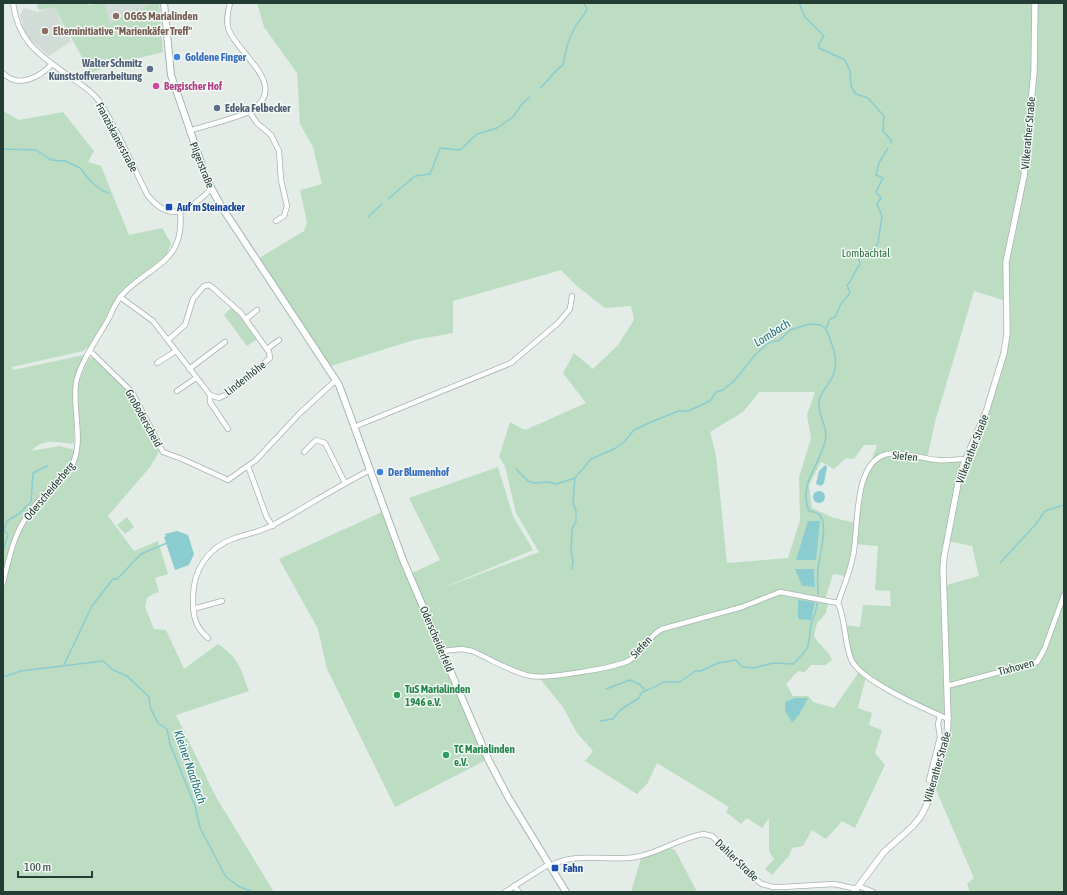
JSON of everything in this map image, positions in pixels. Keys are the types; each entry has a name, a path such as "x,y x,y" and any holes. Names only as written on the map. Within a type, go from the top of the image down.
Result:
{"main road":[{"name":"Pilgerstraße","path":"164,3 171,75 189,131 211,189 288,308"},
{"name":"Oderscheiderfeld","path":"288,308 336,380 403,560 498,778 566,892"}],"street":[{"name":"Franziskanerstraße","path":"14,3 16,19 24,38 33,48 52,64 98,99 113,124 148,196 155,205 163,209 180,212"},
{"path":"189,131 249,111 260,102 264,93 265,86 257,67 229,32 227,21 230,3"},
{"name":"Vilkerather Straße","path":"857,889 884,852 913,826 925,809 944,749 948,719 943,569 957,484 966,459 988,409 1004,354 1007,333 1006,262 1024,176 1034,72 1035,3"},
{"path":"3,73 16,81 30,79 42,74 52,64"},
{"path":"249,111 257,123 271,135 279,151 282,180 287,206 284,216 276,221"},
{"path":"211,189 194,205 180,212 180,230 177,242 170,257 120,297 153,321 210,395 210,402 228,429"},
{"name":"Lindenhöhe","path":"168,340 185,325 194,299 204,286 209,285 214,288 227,302 234,305 246,319 267,349 270,358 227,394 219,398 210,395"},
{"path":"354,426 511,363 558,323 570,309 572,296"},
{"name":"Oderscheiderberg","path":"3,583 10,553 22,524 38,501 75,461 77,447 76,383 81,369 120,297"},
{"path":"246,319 257,310"},
{"name":"Lindenhöhe","path":"267,349 279,340"},
{"path":"189,369 225,342"},
{"path":"158,363 176,351"},
{"name":"Großoderscheid","path":"91,352 132,392 163,452 182,458 228,480 256,460 300,413 336,380"},
{"path":"177,391 196,378"},
{"path":"304,452 316,440 325,442 345,483"},
{"name":"Siefen","path":"442,651 462,649 472,651 527,675 541,677 623,663 635,655 651,636 662,629 716,615 780,592 838,603 854,555 856,523 864,482 871,464 881,456 892,454 939,460 966,459"},
{"path":"248,466 268,518 273,526"},
{"path":"208,638 195,623 193,609 193,586 201,564 212,551 224,542 273,526 345,483 370,470"},
{"name":"Tixhoven","path":"947,686 1037,662 1044,650 1064,595"},
{"path":"193,609 222,601"},
{"path":"838,603 842,614 851,660 859,672 873,681 948,719"},
{"path":"928,778 940,737 938,724 940,716"},
{"name":"Dahler Straße","path":"549,865 578,857 635,857 703,834 712,836 755,879 762,884 773,887 834,884 873,892"},
{"path":"505,892 549,865"},
{"path":"514,886 519,892"}],"shaded area":[{"path":"36,3 105,3 54,7 71,41 49,56 30,39 25,32 20,15 24,8 38,12 49,8 39,10"},
{"name":"OGGS Marialinden","path":"105,3 152,3 140,10 138,8 108,25"}],"green space":[{"path":"36,3 86,3 87,5 105,3 109,24 138,8 140,10 152,3 159,3 163,52 107,66 91,73 54,7 39,10"},
{"name":"Lombachtal","path":"257,3 1064,3 1064,892 970,892 967,884 974,878 934,785 948,719 866,677 858,708 872,713 869,725 882,730 875,753 885,765 855,828 842,821 826,839 812,830 803,846 792,848 789,856 772,875 765,869 774,859 769,851 769,818 762,828 747,818 741,824 726,812 729,807 657,763 647,784 637,794 585,761 593,751 577,733 563,707 541,680 541,677 512,667 473,649 442,651 488,759 395,807 327,669 318,629 279,559 384,511 410,574 440,560 409,498 498,467 513,516 533,550 440,589 539,552 516,513 505,466 499,457 510,422 525,430 586,403 563,373 574,353 593,369 618,345 634,320 631,306 605,308 577,286 561,270 453,301 453,333 414,340 331,366 329,369 256,260 304,231 307,222 300,190 322,184 313,147 300,124 297,73 264,27","holes":["974,291 1006,301 1007,333 987,409 966,459 927,458 935,422","759,392 815,392 807,415 811,438 799,478 800,520 788,558 727,563 716,455 710,432 743,412","864,445 877,445 864,482 856,523 834,518 812,508 809,485 821,462 834,469 846,458 854,459","947,541 972,546 979,576 943,586","855,544 878,546 875,590 890,591 891,606 863,605 860,627 844,625 853,665 859,672 834,708 813,702 808,696 793,696 786,684 798,671 805,672 811,665 825,665 832,660 814,636 817,623 826,613 828,603 816,602 816,598 825,600 833,574 847,576","814,574 815,587 802,586"]},
{"path":"3,111 19,120 63,112 94,151 88,162 101,166 129,235 162,228 171,243 167,254 118,294 91,345 83,351 12,367 13,370 84,355 74,380 74,442 72,444 50,442 40,444 32,451 59,446 79,451 78,383 89,358 95,358 130,393 159,452 150,467 108,516 134,551 158,541 168,574 155,578 159,592 147,598 145,607 154,629 166,630 184,669 218,644 231,654 241,670 249,691 176,715 216,797 274,892 3,892 3,677 5,675 3,675"},
{"path":"232,307 257,339 247,346 224,315"},
{"path":"127,517 134,527 125,534 117,525"},
{"path":"665,847 675,850 697,892 631,892 642,855"}],"water":[{"path":"825,465 827,467 824,483 821,486 816,484 819,471"},
{"path":"819,491 823,493 825,497 823,501 819,503 815,501 813,497 815,493"},
{"path":"808,521 820,521 816,560 796,560"},
{"path":"177,531 188,535 194,554 189,565 175,570 164,537 166,536 165,534"},
{"path":"795,569 814,569 815,587 802,586"},
{"path":"799,600 815,602 811,620 798,619"},
{"path":"795,698 808,698 799,715 792,723 785,710 785,702"}],"waterway":[{"path":"540,88 556,70 563,65 571,35 587,9 584,3"},
{"name":"Lombach","path":"799,3 805,17 824,36 819,44 819,48 845,60 850,71 851,86 856,94 868,98 884,116 883,131 891,140 891,143"},
{"path":"388,199 415,176 430,174 440,148 460,150 477,134 497,128 513,117 522,104 530,97"},
{"name":"Lombach","path":"572,569 572,529 576,521 576,511 573,502 575,478 591,459 614,449 624,442 634,430 679,411 688,411 710,401 716,392 723,390 734,381 755,355 768,343 780,340 790,330 809,324 821,325 826,329 830,319 835,317 841,304 850,293 847,285 860,264 858,257 863,252 874,249 878,243 882,216 877,204 881,198 876,192 883,178 876,175 879,163 888,148"},
{"path":"3,149 36,150 51,160 65,161 80,168 92,183 103,191 109,193"},
{"path":"368,217 382,204"},
{"path":"818,594 818,572 824,529 820,515 809,511 806,502 806,493 826,437 825,427 819,408 819,400 821,394 830,381 835,368 835,355 826,329"},
{"path":"3,550 8,535 4,530 7,521 20,513 31,502 33,473 47,466"},
{"path":"516,469 528,481 534,483 548,482 556,484 575,478"},
{"path":"1000,563 1036,524 1045,511 1064,505"},
{"path":"64,665 92,606 113,579 117,579 141,554 167,543"},
{"path":"600,721 613,719 620,710 639,698 641,693 663,682 680,682 695,671 701,671 718,663 736,660 742,667 754,668 773,663 793,664 804,653 808,646 811,625 817,603"},
{"name":"Kleiner Naafbach","path":"3,677 21,671 103,661 113,670 127,676 149,697 150,707 158,723 167,729 170,744 195,806 200,828 226,877 238,886 253,892"},
{"path":"606,689 630,680 639,684 645,690"}],"place":[{"name":"OGGS Marialinden","path":"116,16"},
{"name":"Elterninitiative \"Marienkäfer Treff\"","path":"45,31"},
{"name":"Goldene Finger","path":"177,57"},
{"name":"Walter Schmitz Kunststoffverarbeitung","path":"150,69"},
{"name":"Bergischer Hof","path":"156,86"},
{"name":"Edeka Felbecker","path":"217,108"},
{"name":"Auf´m Steinacker","path":"169,207"},
{"name":"Der Blumenhof","path":"380,472"},
{"name":"TuS Marialinden 1946 e.V.","path":"397,695"},
{"name":"TC Marialinden e.V.","path":"446,755"},
{"name":"Fahn","path":"555,868"}]}
